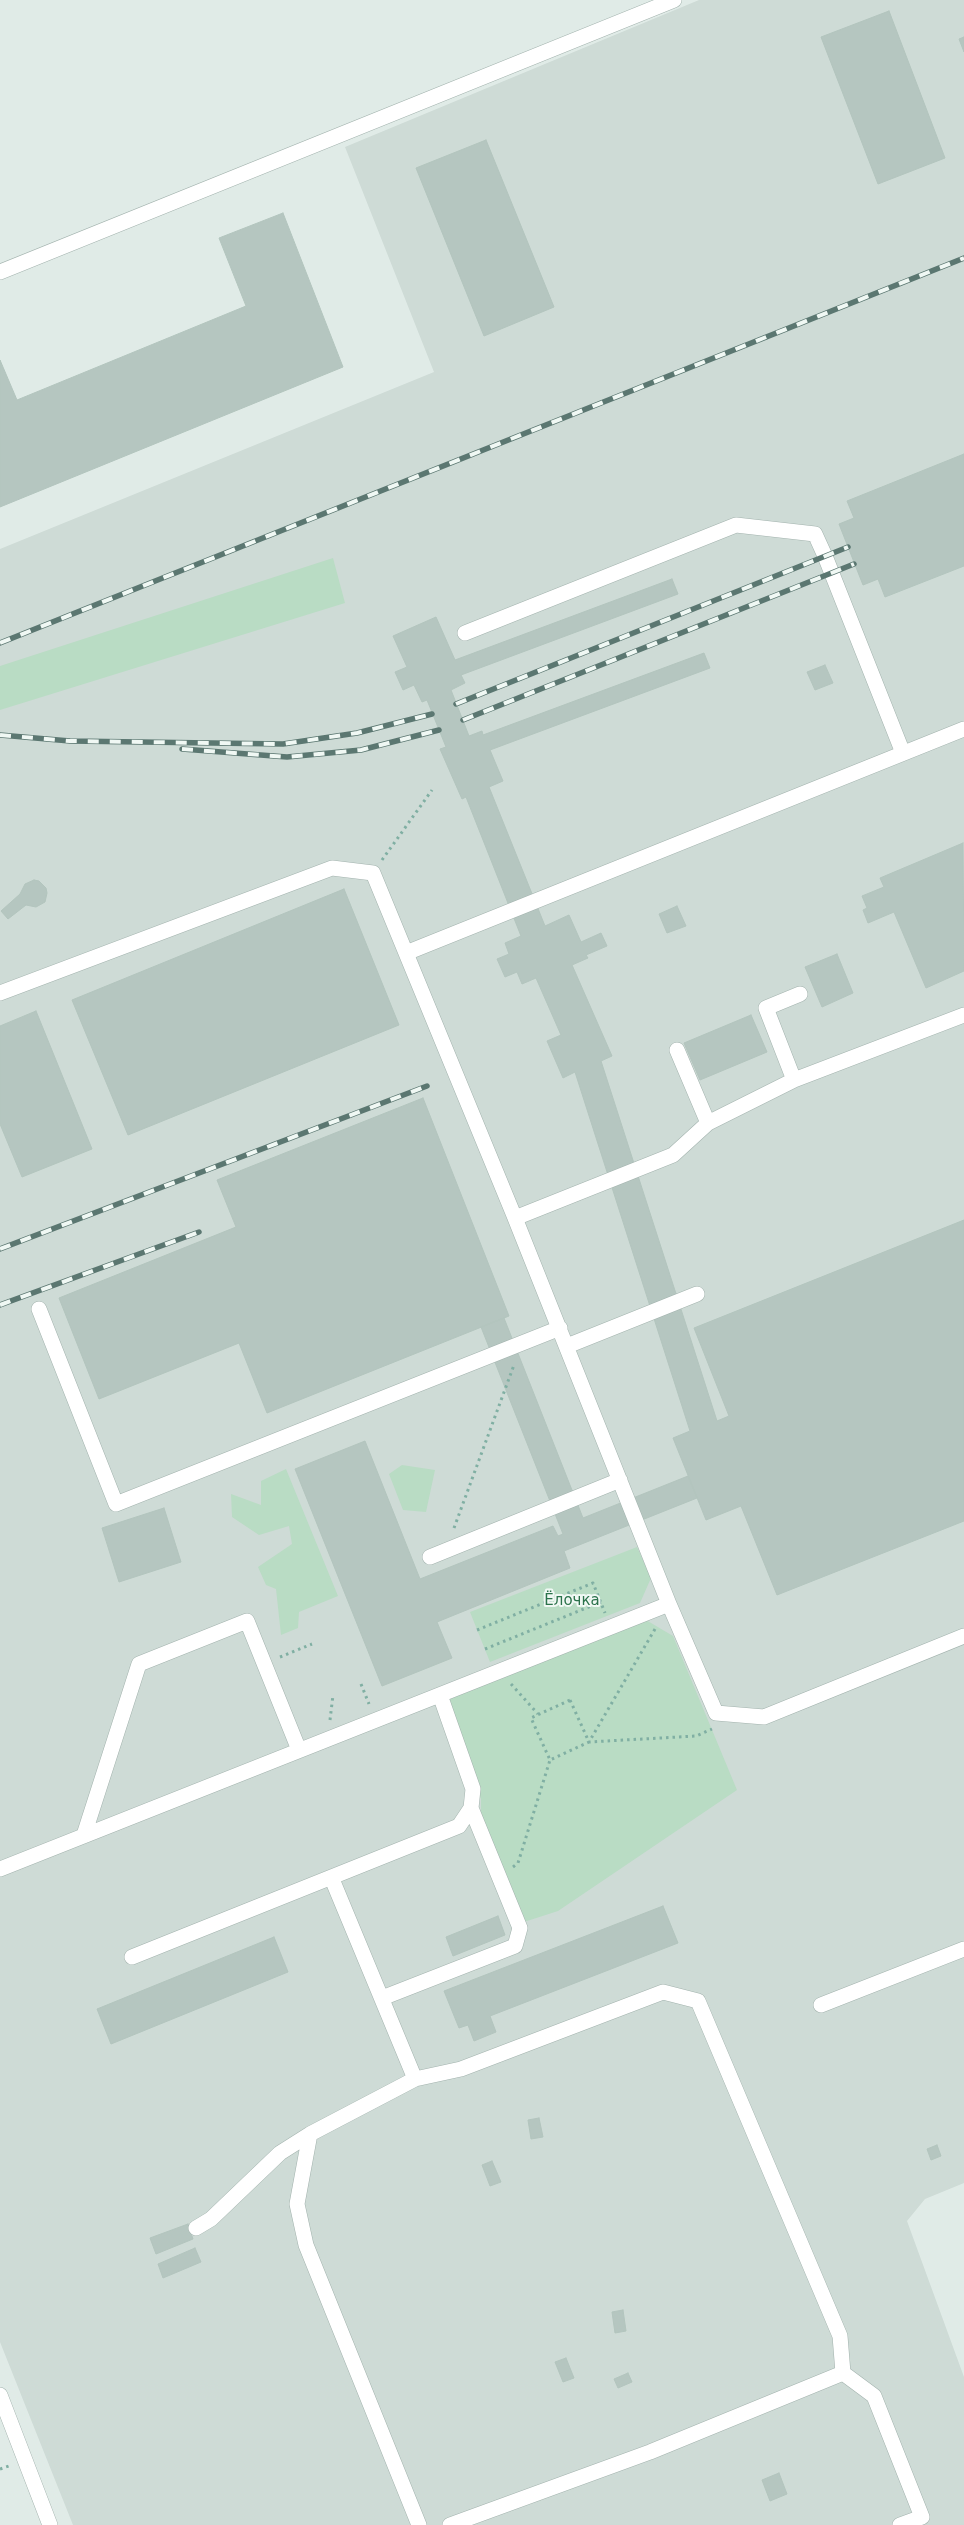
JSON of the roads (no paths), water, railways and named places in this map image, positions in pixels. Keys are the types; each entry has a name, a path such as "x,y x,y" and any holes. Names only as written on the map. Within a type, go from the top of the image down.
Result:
{"street":[{"path":"0,272 674,0"},
{"path":"465,633 736,525 814,534 825,556 903,753"},
{"path":"406,953 964,729"},
{"path":"0,993 332,868 373,873 560,1328 669,1604 716,1713 764,1717 964,1636"},
{"path":"794,1080 766,1008 800,994"},
{"path":"515,1218 673,1155 708,1123 794,1080 964,1015"},
{"path":"677,1050 708,1123"},
{"path":"567,1346 697,1294"},
{"path":"39,1309 116,1504 560,1328"},
{"path":"430,1557 620,1480"},
{"path":"0,1869 669,1604"},
{"path":"84,1835 139,1664 247,1621 299,1750"},
{"path":"382,1998 515,1946 520,1928 471,1808 473,1789 440,1695"},
{"path":"132,1957 332,1879 459,1826 471,1808"},
{"path":"332,1879 415,2079"},
{"path":"821,2005 964,1949"},
{"path":"196,2228 211,2219 280,2153 310,2134 415,2079 461,2069 662,1992 698,2001 840,2336 843,2373 874,2396 922,2517 900,2525"},
{"path":"310,2134 297,2204 306,2245 419,2525"},
{"path":"450,2525 650,2452 843,2373"},
{"path":"0,2395 50,2525"}],"railway":[{"path":"0,643 964,258"},
{"path":"456,704 848,547"},
{"path":"463,720 854,564"},
{"path":"0,735 70,741 283,744 357,733 432,714"},
{"path":"182,749 287,757 361,750 439,730"},
{"path":"0,1249 427,1086"},
{"path":"0,1305 199,1232"}],"park label":[{"name":"Ёлочка","path":"572,1601"}]}
